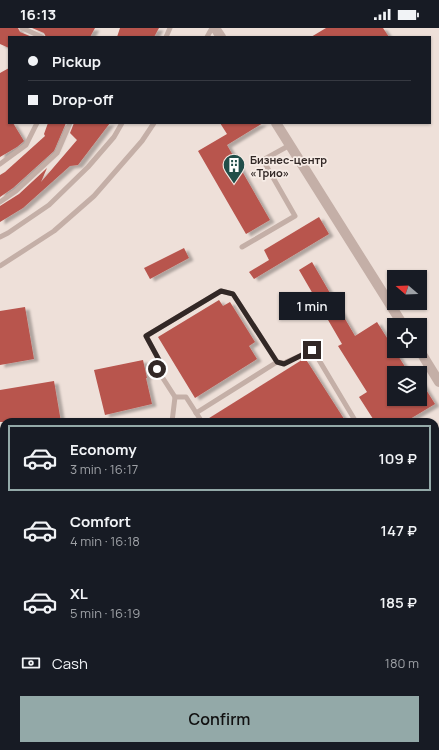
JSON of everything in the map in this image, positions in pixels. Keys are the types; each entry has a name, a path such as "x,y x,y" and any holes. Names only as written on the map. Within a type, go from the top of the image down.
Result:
{"street":[{"path":"277,124 399,318"},
{"path":"424,358 439,382"}],"lane":[{"path":"22,28 40,36"},
{"path":"0,164 26,144 36,124"},
{"path":"0,202 16,191 57,153 70,124"},
{"path":"0,237 49,205 88,167 114,137 121,124"},
{"path":"0,266 54,230 94,196 142,141 153,124"},
{"path":"242,246 295,216 263,160 290,145"},
{"path":"172,418 175,397 157,369 159,360 146,336 221,291 233,294 277,362 284,364 312,350 354,418"},
{"path":"196,413 277,362"},
{"path":"175,397 186,397 199,418"}],"building":[{"path":"0,28 18,28 20,32 30,36 8,36 8,48 0,44"},
{"path":"32,28 95,28 91,36 46,36 44,33"},
{"path":"120,28 159,28 155,36 117,36"},
{"path":"326,28 383,28 388,36 313,36"},
{"path":"8,69 8,124 14,124 24,141 0,157 0,73"},
{"path":"48,124 66,124 54,151 13,188 0,197 0,175 45,136 44,134"},
{"path":"74,124 109,124 78,165 70,166 23,208 0,222 0,206 19,194 47,168 41,182 77,140 70,133"},
{"name":"Бизнес-центр «Трио»","path":"221,124 261,124 227,145 270,220 246,234 198,151 227,134"},
{"path":"319,217 329,234 254,279 249,272 269,260 264,250"},
{"path":"184,248 189,258 150,279 144,268"},
{"path":"312,262 355,336 377,322 387,338 387,358 399,358 405,366 387,366 387,406 427,406 427,391 435,404 412,418 372,418 359,397 367,392 338,346 342,344 299,270"},
{"path":"219,300 223,306 230,302 255,342 249,346 257,359 195,398 158,337"},
{"path":"25,307 34,359 0,365 0,311"},
{"path":"305,358 343,418 209,418"},
{"path":"143,360 152,404 105,415 94,370"},
{"path":"54,381 60,418 0,418 0,390"}],"place":[{"name":"Бизнес-центр «Трио»","path":"234,184"}],"route":[{"path":"157,369 159,360 146,336 221,291 233,294 277,362 284,364 312,350"}]}
